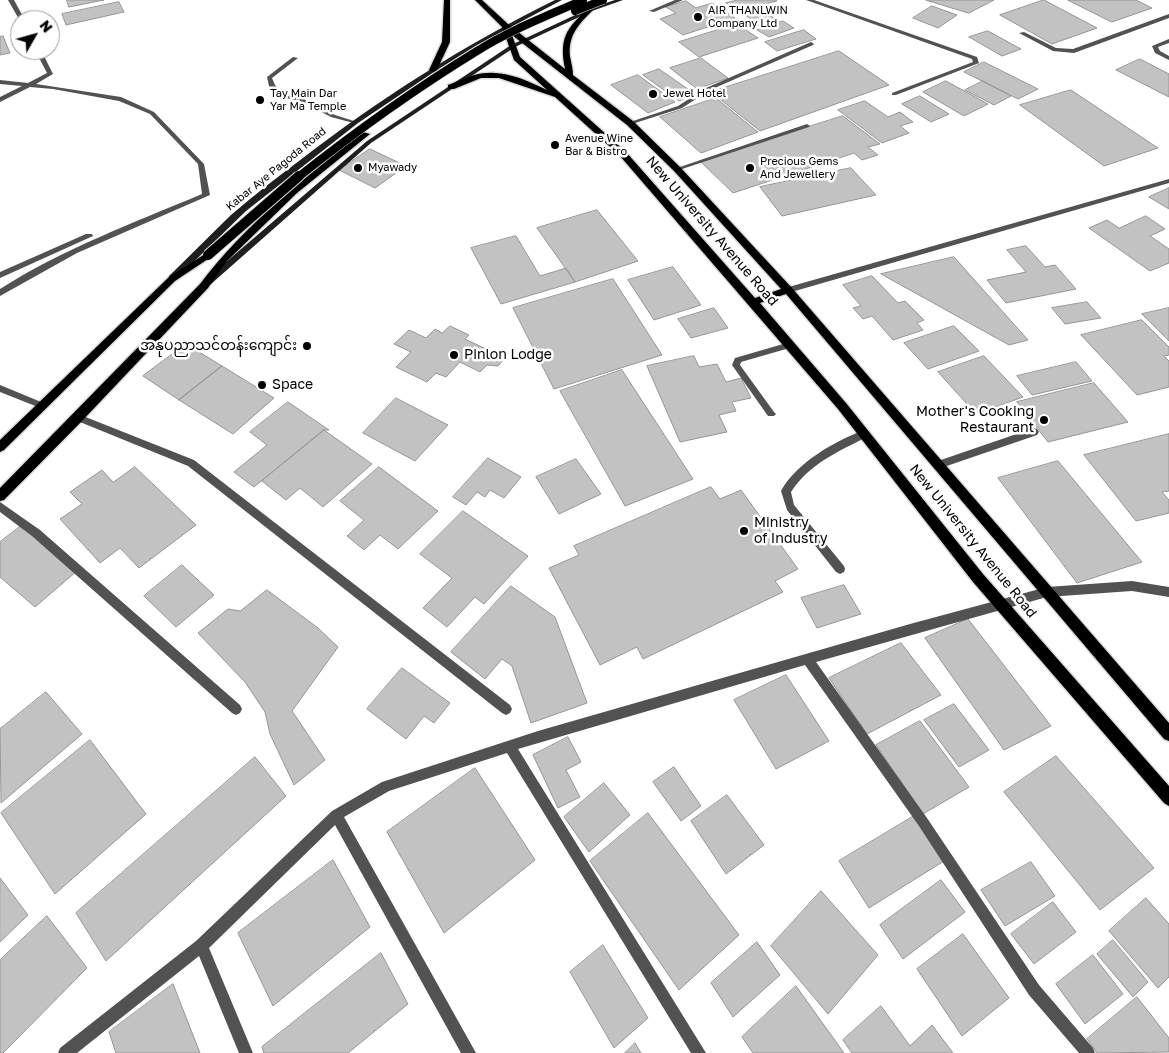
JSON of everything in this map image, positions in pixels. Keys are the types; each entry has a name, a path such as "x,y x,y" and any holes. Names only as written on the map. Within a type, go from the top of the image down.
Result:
{"main road":[{"path":"433,70 446,42 446,0"},
{"path":"478,0 505,26"},
{"name":"Kabar Aye Pagoda Road","path":"0,447 242,210 356,122 433,70 505,26 559,0"},
{"name":"Kabar Aye Pagoda Road","path":"172,279 208,255 272,198 355,132 478,50 526,25 583,0"},
{"path":"204,286 224,259 294,191 366,134 487,54 534,30 603,0"},
{"path":"0,496 78,418 204,286 254,244 297,204 383,133 513,46 590,10 620,0"},
{"path":"570,74 564,52 570,28 590,10"},
{"name":"New University Avenue Road","path":"505,26 570,74 630,123 677,169 788,290 1169,734"},
{"name":"New University Avenue Road","path":"505,26 517,58 623,154 790,345 864,434 978,578 1169,798"},
{"path":"451,87 482,76 500,76 529,84 564,100"},
{"path":"356,122 374,124 383,133"},
{"path":"753,302 788,290"}],"street":[{"path":"652,11 680,0"},
{"path":"809,0 975,58 976,63 894,94"},
{"path":"1022,33 1055,50 1074,51 1169,16"},
{"path":"1169,41 1155,46 1157,52 1169,58"},
{"path":"630,123 680,106 708,89 811,44"},
{"path":"295,58 269,78 272,86 283,96 302,100 333,116 356,122"},
{"path":"0,100 50,74 43,60"},
{"path":"0,82 28,84 121,99 152,113 201,164 206,195 86,245 30,273 0,293"},
{"path":"677,169 807,126"},
{"path":"788,290 1169,180"},
{"path":"0,275 115,226 157,216"},
{"path":"771,414 736,365 738,360 790,345"},
{"path":"0,388 42,406"},
{"path":"78,418 192,463 506,709"},
{"path":"938,465 1034,432"},
{"path":"840,569 790,507 786,491 794,477 816,460 864,434"},
{"path":"0,506 36,533 236,709"},
{"path":"65,1053 201,946 336,815 386,786 509,746 910,629 1047,592 1132,586 1169,592"},
{"path":"808,660 923,822 1034,990 1088,1053"},
{"path":"509,746 699,1053"},
{"path":"336,815 469,1053"},
{"path":"201,946 246,1053"}],"building":[{"path":"67,0 104,0 69,7"},
{"path":"738,0 777,1 737,11 726,3"},
{"path":"926,0 994,0 969,13"},
{"path":"1044,0 1097,28 1052,44 1000,15"},
{"path":"1068,0 1136,0 1152,8 1112,22"},
{"path":"686,1 696,8 712,3 735,18 683,35 660,19 676,13 666,7"},
{"path":"119,2 124,12 66,25 62,14"},
{"path":"932,6 957,15 938,28 913,18"},
{"path":"762,9 778,21 760,26 744,14"},
{"path":"783,21 794,28 769,37 757,30"},
{"path":"737,24 758,38 699,57 679,42"},
{"path":"804,30 816,39 777,51 765,42"},
{"path":"988,31 1021,49 1002,56 969,37"},
{"path":"3,36 10,53 0,55 0,37"},
{"path":"839,51 889,85 760,131 711,92"},
{"path":"701,58 728,78 697,89 670,68"},
{"path":"1140,59 1169,74 1169,97 1116,70"},
{"path":"984,62 1038,89 1018,99 964,72"},
{"path":"659,69 695,94 679,101 643,75"},
{"path":"638,75 675,102 648,113 611,85"},
{"path":"946,81 988,104 964,116 923,92"},
{"path":"983,81 1011,96 994,105 965,90"},
{"path":"1071,90 1158,148 1104,166 1020,105"},
{"path":"920,96 949,114 931,122 902,104"},
{"path":"716,98 758,132 701,153 660,117"},
{"path":"865,101 888,117 900,112 913,122 900,126 909,133 882,143 838,110"},
{"path":"843,116 880,144 868,147 878,155 862,160 854,153 733,193 700,161"},
{"path":"370,149 406,166 375,188 339,170"},
{"path":"851,168 876,195 782,216 760,187"},
{"path":"1169,188 1169,209 1149,197"},
{"path":"597,210 638,261 575,282 537,228"},
{"path":"1146,216 1165,229 1150,236 1169,249 1169,263 1150,271 1089,228 1107,220 1119,228"},
{"path":"516,236 540,276 566,268 575,282 501,304 471,248"},
{"path":"1026,246 1045,267 1055,265 1076,289 1006,303 987,280 1026,272 1007,250"},
{"path":"954,257 1028,340 1009,345 881,274"},
{"path":"673,267 701,305 654,320 628,280"},
{"path":"872,276 898,303 905,301 924,320 917,323 923,330 893,340 872,316 863,319 853,308 861,306 843,285"},
{"path":"613,279 662,355 554,389 513,308"},
{"path":"1087,302 1101,318 1065,324 1052,308"},
{"path":"714,308 728,328 691,338 678,319"},
{"path":"1169,308 1169,341 1142,314"},
{"path":"1142,320 1169,347 1169,355 1164,356 1169,361 1169,387 1137,395 1081,335"},
{"name":"Pinlon Lodge","path":"450,326 469,335 465,339 505,358 498,366 487,365 480,372 460,362 446,377 436,373 427,382 396,367 411,352 394,344 409,330 426,338 435,329 442,333"},
{"path":"954,326 979,351 928,369 904,343"},
{"path":"186,344 222,366 179,400 143,376"},
{"path":"694,356 699,367 717,364 726,382 741,378 751,398 732,402 736,411 719,415 727,432 680,442 647,366"},
{"path":"984,356 1023,397 976,414 938,372"},
{"path":"1076,362 1092,381 1032,395 1017,376"},
{"path":"222,366 274,398 233,434 179,400"},
{"path":"622,370 693,479 625,506 560,391"},
{"path":"1094,383 1128,422 1048,442 1017,402"},
{"path":"396,398 448,425 415,461 363,433"},
{"path":"288,402 329,430 324,430 254,487 234,472 267,445 250,432"},
{"path":"324,430 372,464 323,507 300,488 286,500 262,481"},
{"path":"1169,434 1169,491 1162,492 1169,500 1169,513 1136,521 1084,455"},
{"path":"488,458 521,477 504,498 490,490 485,497 477,492 466,505 453,497"},
{"path":"576,459 601,494 559,514 536,477"},
{"path":"1058,461 1142,562 1077,583 998,478"},
{"path":"135,467 196,525 139,568 120,548 100,563 60,519 82,504 70,492 102,470 113,482"},
{"path":"379,467 438,511 398,549 380,535 364,550 347,536 364,520 340,501"},
{"path":"711,487 720,499 741,490 798,569 775,581 783,592 643,659 637,647 600,665 549,568 579,555 574,546"},
{"path":"463,511 528,556 484,604 475,597 447,627 423,608 452,578 420,554"},
{"path":"21,526 77,571 35,607 0,577 0,542"},
{"path":"182,565 214,595 176,627 144,596"},
{"path":"844,585 861,614 817,628 801,598"},
{"path":"511,586 555,617 587,703 531,723 512,666 502,659 485,679 451,652"},
{"path":"267,590 318,628 338,647 292,711 325,760 294,785 270,734 265,712 245,682 198,633 228,609 240,611"},
{"path":"968,619 1051,726 1004,750 925,638"},
{"path":"901,643 941,695 867,734 829,678"},
{"path":"402,668 450,703 434,723 424,716 406,739 367,709"},
{"path":"786,675 829,741 776,769 734,700"},
{"path":"46,692 82,734 1,803 0,729"},
{"path":"954,704 989,750 959,767 924,720"},
{"path":"920,721 969,787 923,814 876,745"},
{"path":"568,737 581,762 566,770 580,797 558,808 533,755"},
{"path":"90,740 146,814 55,894 1,813"},
{"path":"1056,756 1154,868 1100,910 1004,792"},
{"path":"255,757 286,796 106,961 76,913"},
{"path":"674,767 701,806 681,821 653,782"},
{"path":"475,768 535,860 444,933 387,832"},
{"path":"604,783 630,815 589,852 564,817"},
{"path":"727,795 764,845 726,874 691,821"},
{"path":"648,813 739,935 679,990 590,861"},
{"path":"914,816 944,861 869,908 839,861"},
{"path":"333,860 370,927 273,1006 238,933"},
{"path":"1031,862 1055,896 1005,926 981,890"},
{"path":"0,878 28,915 0,942"},
{"path":"941,880 965,912 903,959 880,925"},
{"path":"821,891 878,955 828,1014 771,946"},
{"path":"1146,898 1169,924 1169,977 1158,988 1109,931"},
{"path":"1053,902 1076,932 1034,964 1011,934"},
{"path":"47,916 87,968 3,1053 0,1053 0,960"},
{"path":"963,934 1009,998 962,1036 917,969"},
{"path":"1113,940 1148,982 1133,997 1097,954"},
{"path":"757,942 780,975 733,1017 711,983"},
{"path":"603,945 648,1018 614,1048 570,972"},
{"path":"381,953 408,1004 348,1053 264,1053 262,1047"},
{"path":"1093,955 1123,994 1085,1024 1056,984"},
{"path":"173,984 200,1053 116,1053 109,1032"},
{"path":"796,986 844,1053 753,1053 742,1037"},
{"path":"1137,997 1169,1038 1169,1052 1097,1053 1087,1039"},
{"path":"881,1006 910,1046 932,1025 953,1053 852,1053 843,1040"},
{"path":"635,1043 641,1053 625,1053"}],"place":[{"name":"AIR THANLWIN Company Ltd","path":"698,17"},
{"name":"Jewel Hotel","path":"653,94"},
{"name":"Tay Main Dar Yar Ma Temple","path":"260,100"},
{"name":"Avenue Wine Bar & Bistro","path":"555,145"},
{"name":"Myawady","path":"358,168"},
{"name":"Precious Gems And Jewellery","path":"750,168"},
{"name":"အနုပညာသင်တန်းကျောင်း","path":"307,346"},
{"name":"Pinlon Lodge","path":"454,355"},
{"name":"Space","path":"262,385"},
{"name":"Mother's Cooking Restaurant","path":"1044,420"},
{"name":"Ministry of Industry","path":"744,531"}]}
